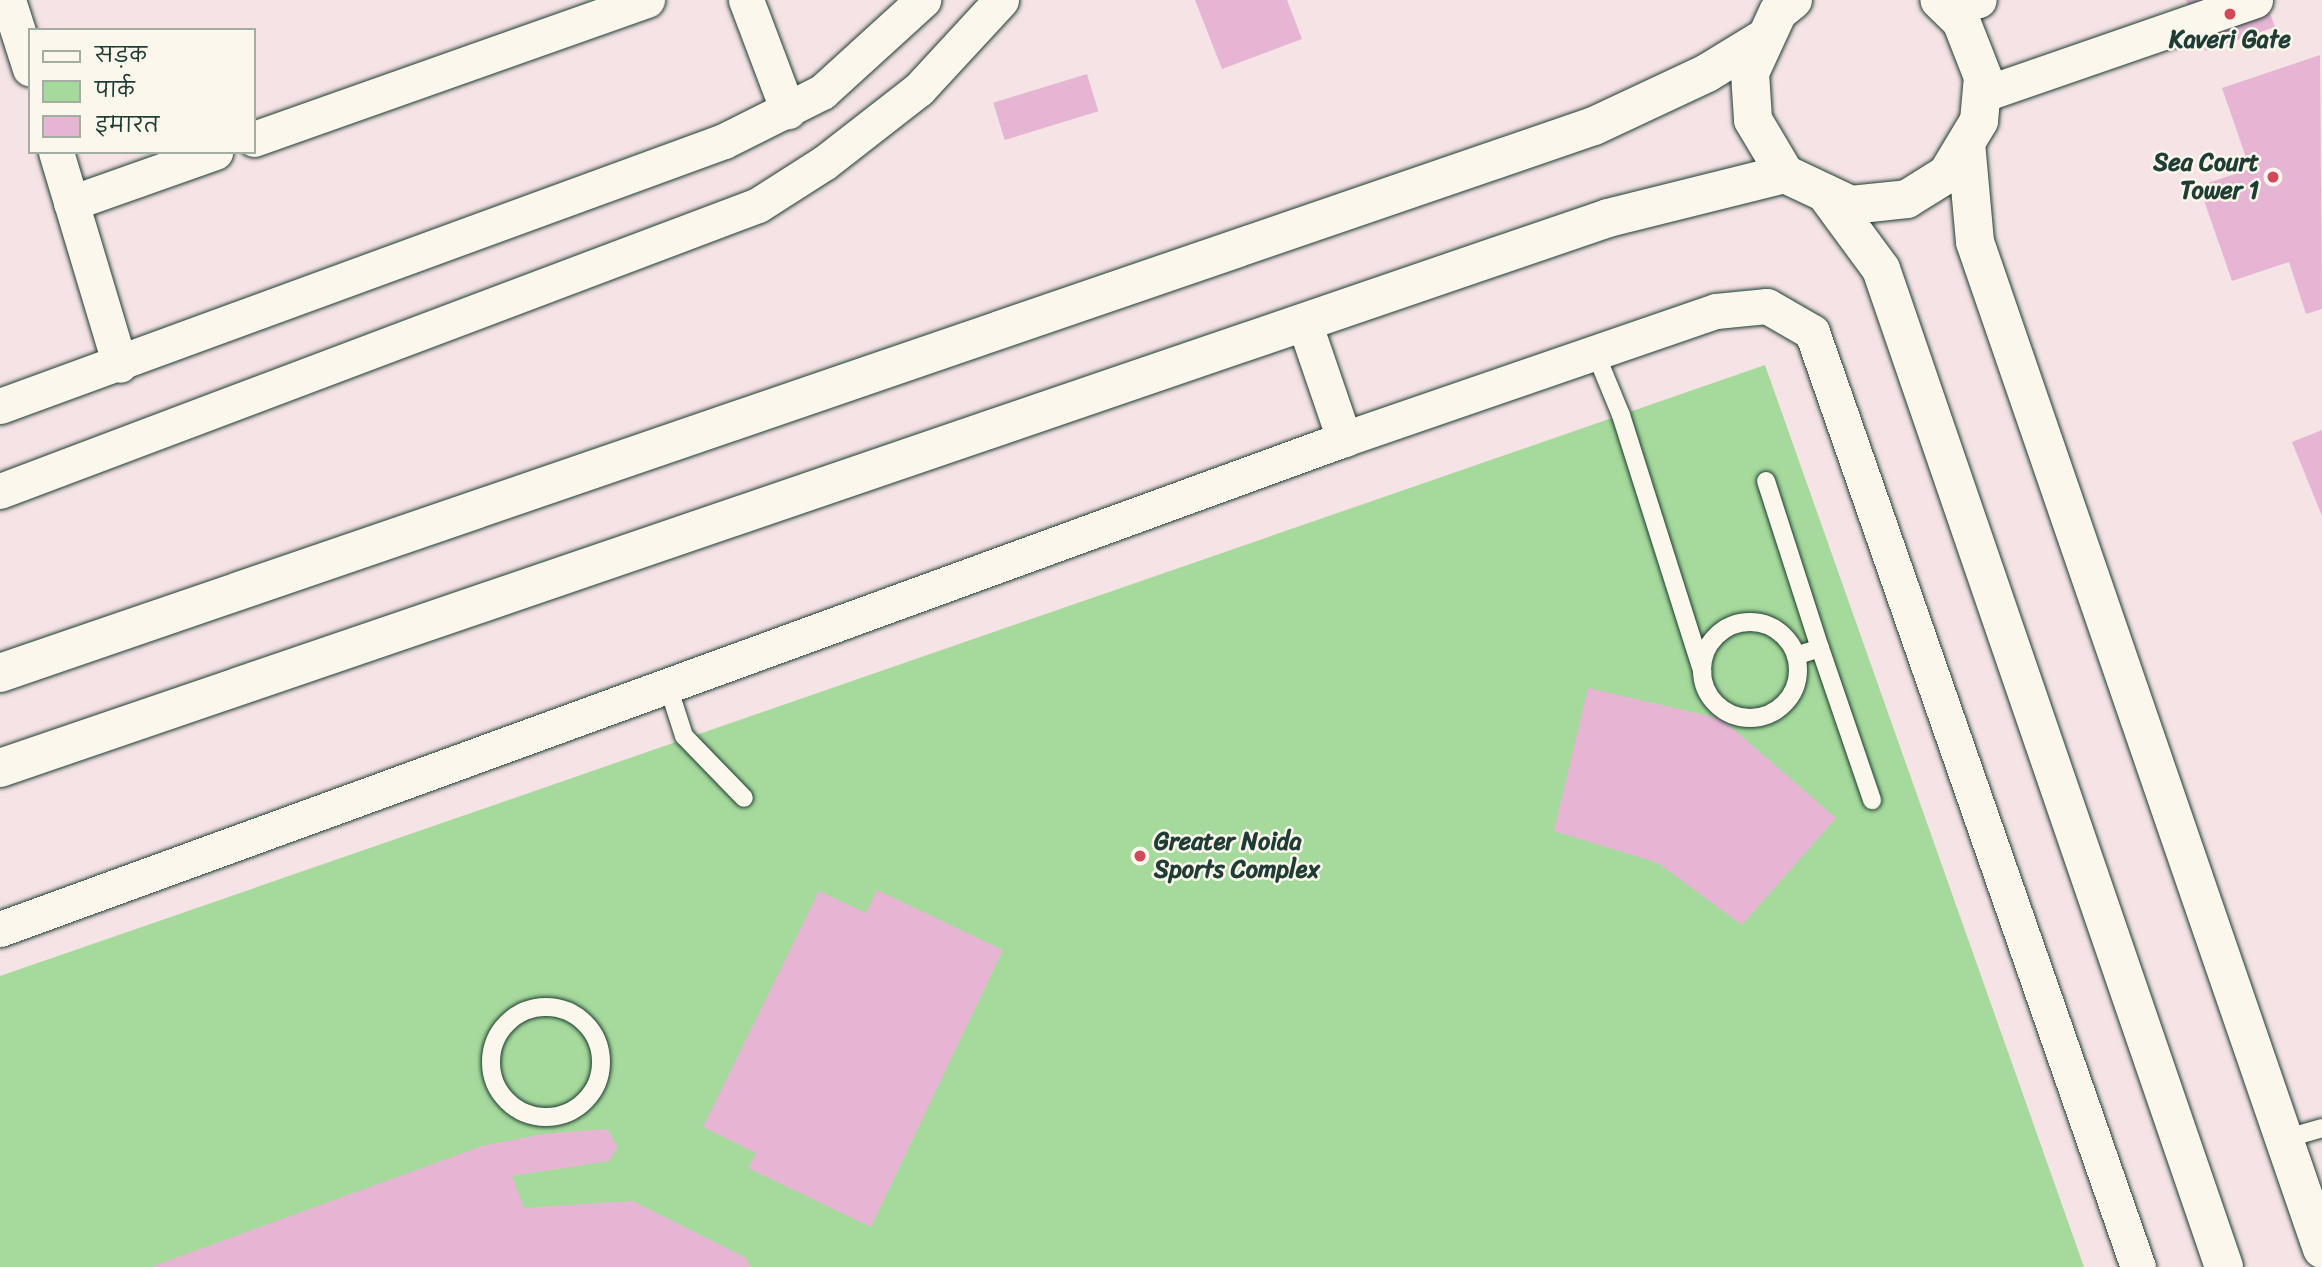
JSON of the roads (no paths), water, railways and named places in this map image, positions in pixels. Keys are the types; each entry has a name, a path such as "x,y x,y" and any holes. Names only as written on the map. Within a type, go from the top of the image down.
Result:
{"street":[{"path":"8,0 28,63"},
{"path":"256,138 647,0"},
{"path":"746,0 788,111"},
{"path":"0,406 120,365 724,141 822,92 923,0"},
{"path":"0,491 758,205 824,163 919,89 1001,0"},
{"path":"1793,0 1778,12 1750,73 1753,120 1785,174 1851,205 1907,199 1947,174 1979,121 1983,77 1956,3"},
{"path":"1981,95 2255,0"},
{"path":"0,673 1594,126 1707,73 1766,37"},
{"path":"1966,143 1975,242 2322,1249"},
{"path":"57,154 120,365"},
{"path":"71,203 209,154"},
{"path":"0,768 1608,218 1785,174"},
{"path":"1825,193 1881,269 2224,1267"},
{"path":"0,929 667,683 1344,439 1716,311 1767,306 1812,332 2138,1267"},
{"path":"1304,322 1344,439"}],"lane":[{"path":"1595,352 1621,415 1706,689 1721,707 1755,717 1786,702 1797,680 1796,656 1775,629 1740,623 1710,643 1702,671"},
{"path":"1766,481 1872,800"},
{"path":"1796,656 1820,648"},
{"path":"667,683 684,736 744,798"},
{"path":"532,1008 570,1011 597,1038 600,1076 579,1107 554,1116 528,1114 513,1106 493,1078 494,1043 514,1016 532,1008"},
{"path":"2284,1139 2322,1128"}],"place":[{"name":"Kaveri Gate","path":"2230,14"},
{"name":"Sea Court Tower 1","path":"2273,177"},
{"name":"Greater Noida Sports Complex","path":"1140,856"}]}
